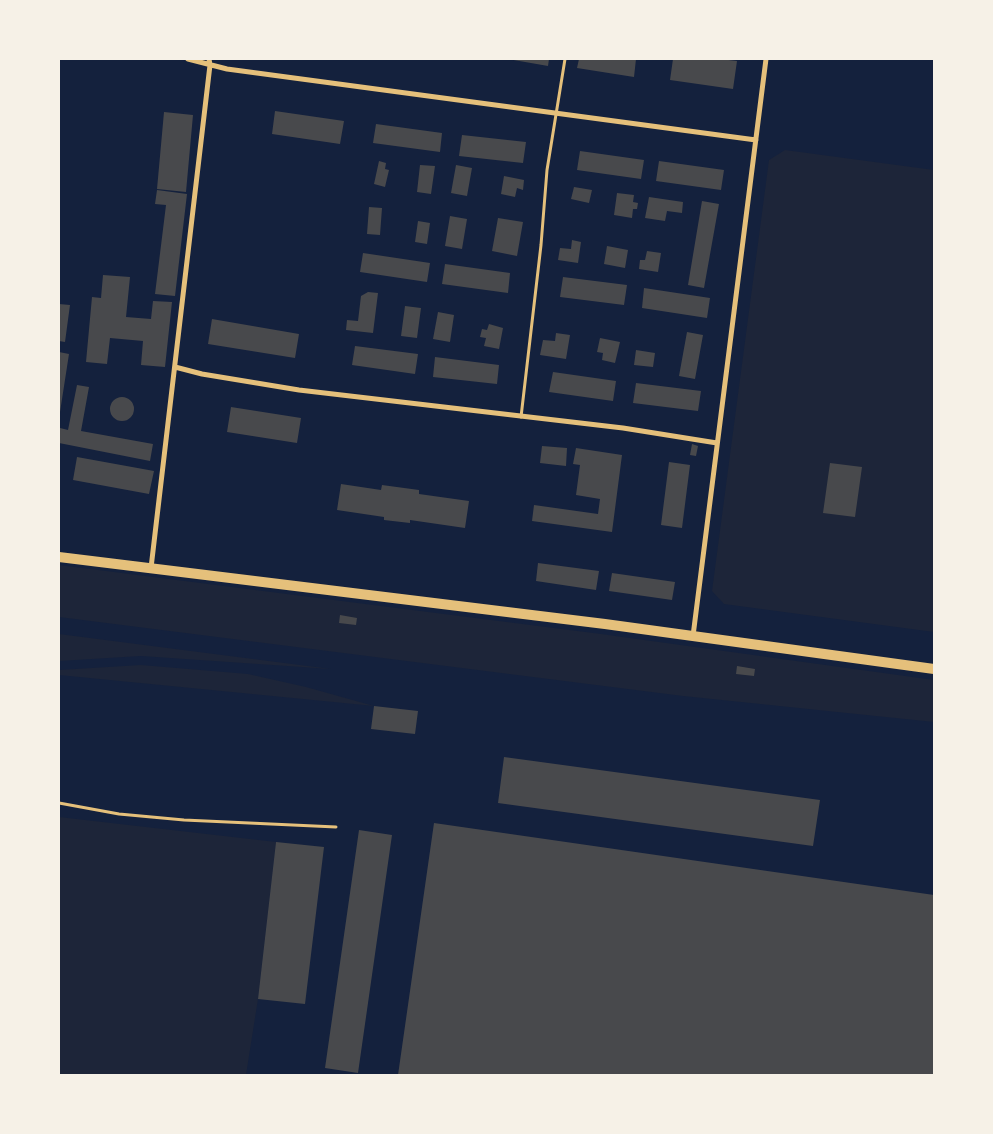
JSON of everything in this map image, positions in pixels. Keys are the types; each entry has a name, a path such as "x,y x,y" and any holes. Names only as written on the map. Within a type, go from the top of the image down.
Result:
{"main road":[{"path":"59,557 693,636 934,669"}],"street":[{"path":"188,59 210,62 227,69 756,140"},
{"path":"693,636 766,59"},
{"path":"151,568 210,62"},
{"path":"174,366 202,374 299,390 622,428 718,443"}],"lane":[{"path":"521,417 541,244 547,170 566,59"},
{"path":"59,803 119,814 184,820 336,827"}],"shaded area":[{"path":"785,150 934,170 934,632 724,604 712,591 769,160"},
{"path":"59,565 601,634 934,680 934,722 683,696 59,617"},
{"path":"59,634 331,669 141,656 59,661"},
{"path":"141,665 248,674 306,687 374,706 59,675 59,670"},
{"path":"59,817 276,842 258,999 246,1075 59,1075"}],"building":[{"path":"508,59 549,59 548,66"},
{"path":"579,59 636,59 634,77 577,68"},
{"path":"673,59 737,61 733,89 670,80"},
{"path":"275,111 344,121 340,144 272,134"},
{"path":"164,112 193,115 186,192 157,189"},
{"path":"376,124 442,133 440,152 373,143"},
{"path":"462,135 526,142 523,163 459,156"},
{"path":"580,151 644,160 641,179 577,170"},
{"path":"379,161 386,163 385,169 389,170 385,187 374,184"},
{"path":"659,161 724,170 721,190 656,181"},
{"path":"420,165 435,166 431,194 417,192"},
{"path":"456,165 472,168 467,196 451,193"},
{"path":"504,176 524,180 523,190 517,188 515,197 501,194"},
{"path":"574,187 592,190 589,203 571,199"},
{"path":"157,190 187,194 175,296 155,294 166,205 155,204"},
{"path":"617,193 634,195 633,202 638,203 637,209 633,209 632,218 614,215"},
{"path":"649,197 683,202 682,213 667,211 665,221 645,218"},
{"path":"702,201 719,204 704,288 688,285"},
{"path":"369,207 382,208 380,235 367,234"},
{"path":"450,216 467,219 462,249 445,246"},
{"path":"498,218 523,222 517,256 492,251"},
{"path":"418,221 430,223 427,244 415,242"},
{"path":"572,240 581,242 578,263 558,260 560,248 571,249"},
{"path":"607,246 628,250 625,268 604,264"},
{"path":"647,251 661,253 658,272 639,269 640,260 645,260"},
{"path":"363,253 430,263 427,282 360,272"},
{"path":"445,264 510,273 508,293 442,284"},
{"path":"103,275 130,277 126,317 151,319 153,301 172,302 165,367 141,365 143,341 110,338 107,364 86,362 92,297 101,298"},
{"path":"563,277 627,285 624,305 560,297"},
{"path":"644,288 710,298 707,318 642,308"},
{"path":"368,292 378,293 373,333 346,330 347,320 358,321 361,296"},
{"path":"59,304 70,305 65,342 59,341"},
{"path":"405,306 421,308 417,338 401,336"},
{"path":"438,312 454,315 450,342 433,339"},
{"path":"212,319 299,334 295,358 208,344"},
{"path":"489,324 503,328 499,349 484,346 486,338 480,337 482,329 487,330"},
{"path":"687,332 703,335 695,379 679,376"},
{"path":"556,333 570,335 566,359 540,355 543,340 555,341"},
{"path":"600,338 620,342 615,363 602,360 603,353 597,352"},
{"path":"355,346 418,354 415,374 352,365"},
{"path":"636,350 655,353 653,367 634,365"},
{"path":"59,352 69,354 60,412 59,412"},
{"path":"435,357 499,365 497,384 433,377"},
{"path":"553,372 616,381 613,401 549,392"},
{"path":"636,383 701,391 698,411 633,403"},
{"path":"77,385 89,387 81,431 153,444 150,461 59,443 60,428 68,430"},
{"path":"122,397 130,401 134,409 130,417 122,421 114,417 110,409 114,401"},
{"path":"231,407 301,418 297,443 227,432"},
{"path":"692,444 698,446 696,456 690,455"},
{"path":"542,446 567,448 566,466 540,463"},
{"path":"576,448 622,455 612,532 532,521 534,505 598,514 600,499 576,495 580,465 573,464"},
{"path":"77,457 154,471 149,494 73,480"},
{"path":"669,462 690,465 682,528 661,525"},
{"path":"830,463 862,467 855,517 823,513"},
{"path":"341,484 381,490 382,485 419,490 419,494 469,501 465,528 410,520 410,523 384,520 384,517 337,510"},
{"path":"538,563 599,571 596,590 536,581"},
{"path":"612,573 675,582 672,600 609,591"},
{"path":"340,615 357,618 356,625 339,623"},
{"path":"737,666 755,669 754,676 736,674"},
{"path":"374,706 418,711 415,734 371,729"},
{"path":"504,757 820,800 813,846 498,803"},
{"path":"434,823 934,895 934,1075 398,1075"},
{"path":"359,830 392,835 358,1073 325,1068"},
{"path":"276,842 324,847 305,1004 258,999"}]}
